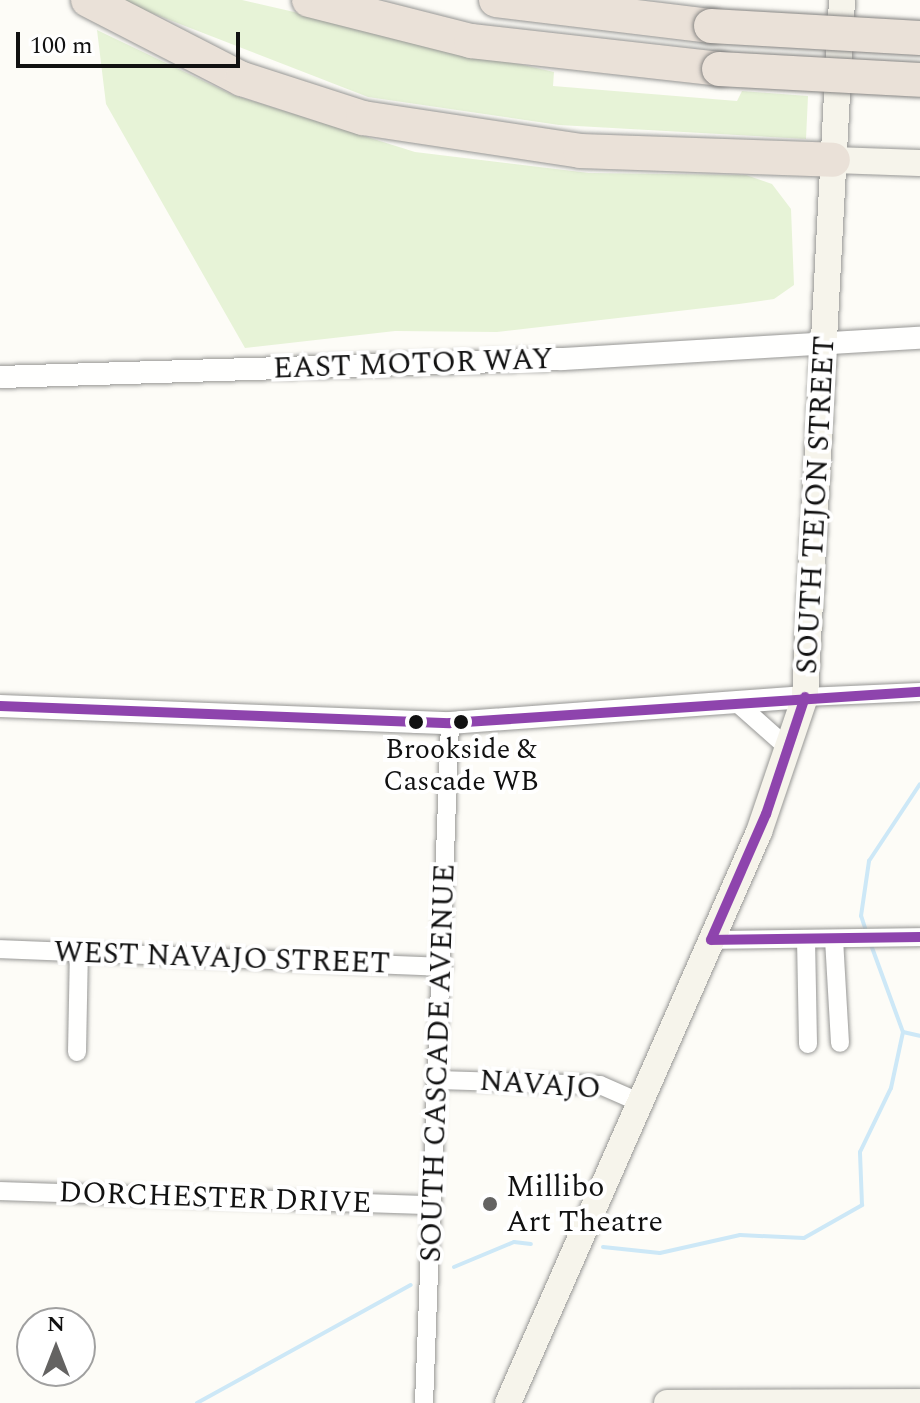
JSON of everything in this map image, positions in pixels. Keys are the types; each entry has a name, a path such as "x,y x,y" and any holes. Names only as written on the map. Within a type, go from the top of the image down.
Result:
{"highway":[{"path":"88,0 242,79 363,118 580,151 833,160"},
{"path":"309,0 471,41 719,69 920,80"},
{"path":"496,0 711,26 920,38"}],"main road":[{"name":"SOUTH TEJON STREET","path":"508,1397 711,940 788,748 805,697 842,0"},
{"path":"833,160 920,163"},
{"path":"667,1403 916,1402"}],"street":[{"name":"EAST MOTOR WAY","path":"0,377 562,359 825,340 920,338"},
{"path":"0,706 450,723 918,690"},
{"path":"735,701 788,748"},
{"name":"SOUTH CASCADE AVENUE","path":"424,1403 450,723"},
{"path":"711,940 920,937"},
{"path":"806,939 808,1044"},
{"path":"834,939 840,1043"},
{"name":"WEST NAVAJO STREET","path":"0,949 443,967"},
{"path":"77,1052 79,952"},
{"name":"NAVAJO","path":"438,1080 600,1085 639,1102"},
{"name":"DORCHESTER DRIVE","path":"0,1191 431,1205"}],"green space":[{"path":"118,0 242,0 554,72 553,86 737,101 742,91 808,96 806,139 559,125 368,97"},
{"path":"97,30 233,95 415,152 589,173 746,175 772,184 791,209 794,285 774,299 497,332 395,331 245,348 106,104"}],"waterway":[{"path":"867,934 861,916 869,861 920,784"},
{"path":"870,942 903,1032 920,1036"},
{"path":"603,1247 660,1253 740,1235 804,1238 862,1205 860,1152 891,1088 903,1032"},
{"path":"454,1267 514,1242 531,1244"},
{"path":"197,1403 411,1285"}],"transit line":[{"path":"0,706 450,723 920,692"},
{"path":"805,697 766,814 711,940 920,937"}],"place":[{"name":"Brookside & Cascade WB","path":"461,722"},
{"name":"Millibo Art Theatre","path":"490,1204"}]}
